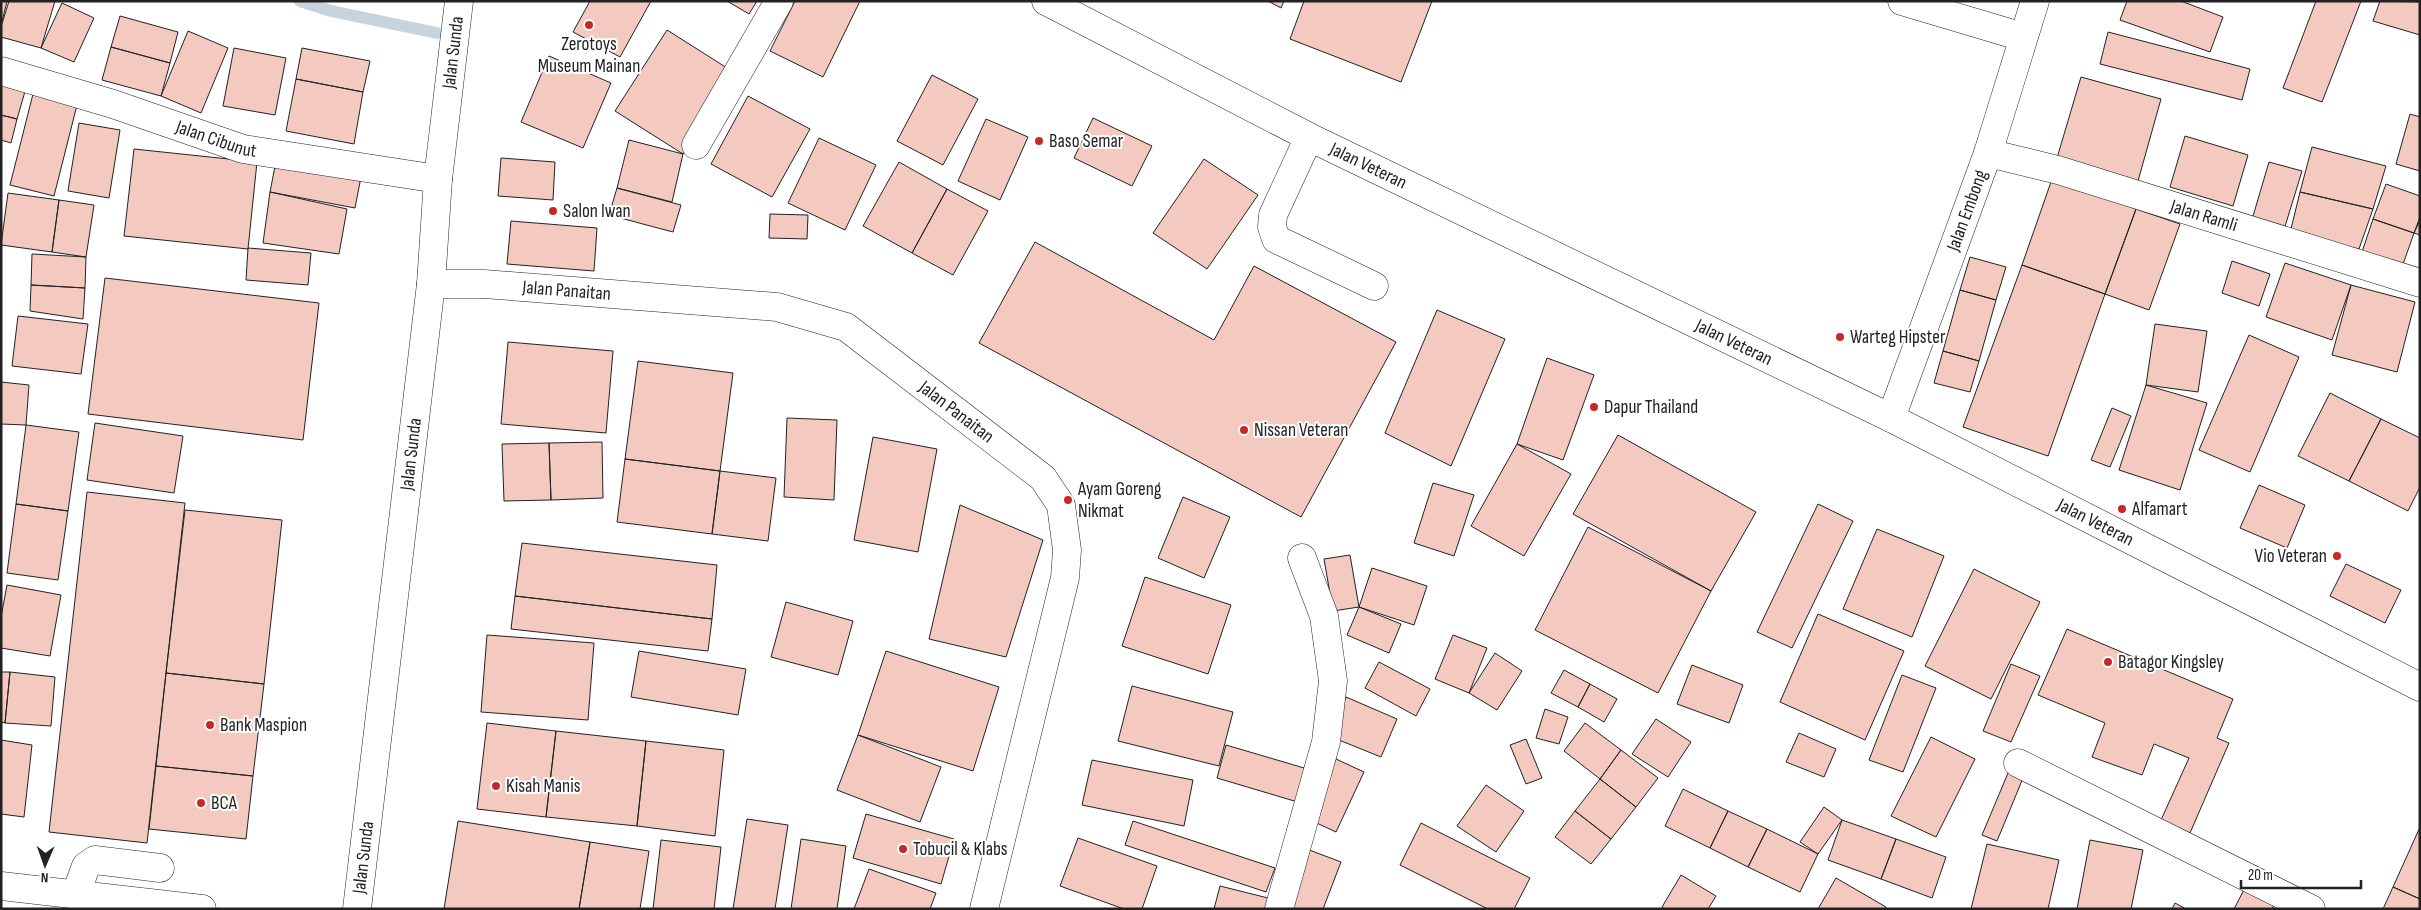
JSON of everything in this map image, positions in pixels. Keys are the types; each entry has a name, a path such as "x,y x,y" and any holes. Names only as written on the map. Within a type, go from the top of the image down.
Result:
{"street":[{"name":"Jalan Sunda","path":"357,909 431,284 438,180 459,1"},
{"path":"696,145 779,1"},
{"name":"Jalan Veteran","path":"1046,1 1309,138 1891,418 2420,687"},
{"path":"1902,1 2024,37"},
{"name":"Jalan Embong","path":"1891,418 1988,152 2035,1"},
{"name":"Jalan Cibunut","path":"1,71 113,104 242,149 438,180"},
{"path":"1309,138 1273,215 1272,227 1276,239 1374,286"},
{"name":"Jalan Ramli","path":"1988,152 2058,170 2420,283"},
{"name":"Jalan Panaitan","path":"431,284 484,284 777,307 846,327 1043,478 1062,505 1067,550 1065,578 984,909"},
{"path":"1279,909 1324,752 1333,681 1324,616 1302,558"},
{"path":"2018,763 2310,909"},
{"path":"76,894 86,866 96,860 160,868"},
{"path":"1,886 202,909"}],"building":[{"path":"1,1 7,1 1,26"},
{"path":"9,1 55,1 41,48 1,37 1,27"},
{"path":"590,1 651,1 620,57 573,32"},
{"path":"727,1 757,1 749,14"},
{"path":"795,1 860,1 823,77 770,51"},
{"path":"1268,1 1284,1 1281,8"},
{"path":"1304,1 1432,1 1401,82 1290,39"},
{"path":"2127,1 2181,1 2223,17 2210,52 2120,20"},
{"path":"2316,1 2361,1 2322,102 2283,88"},
{"path":"2380,1 2420,2 2420,35 2373,21"},
{"path":"62,3 94,18 74,62 41,48"},
{"path":"120,16 178,32 170,63 111,47"},
{"path":"667,30 735,73 683,154 615,111"},
{"path":"188,31 228,48 201,113 161,96"},
{"path":"2108,32 2250,69 2242,100 2100,64"},
{"path":"111,47 170,63 161,96 102,80"},
{"path":"234,48 286,58 275,115 223,106"},
{"path":"302,48 370,61 363,92 296,79"},
{"path":"549,56 611,83 583,148 521,122"},
{"path":"1,74 28,81 17,119 1,115"},
{"path":"932,75 978,99 943,165 897,141"},
{"path":"2081,77 2161,99 2138,181 2057,158"},
{"path":"296,79 363,92 354,144 286,131"},
{"path":"34,90 78,101 54,196 10,185"},
{"path":"748,96 810,129 772,197 711,164"},
{"path":"2410,114 2420,117 2420,171 2396,164"},
{"path":"1,115 17,119 11,143 1,140"},
{"path":"1093,118 1152,146 1132,186 1074,158"},
{"path":"986,119 1028,137 1000,200 958,181"},
{"path":"79,123 120,130 109,198 68,191"},
{"path":"2185,136 2248,155 2233,206 2170,187"},
{"path":"819,138 876,165 845,230 788,203"},
{"path":"629,140 683,154 672,202 617,188"},
{"path":"2312,147 2386,166 2373,209 2300,192"},
{"path":"134,149 257,162 248,249 124,236"},
{"path":"501,158 555,162 553,200 498,196"},
{"path":"1204,159 1258,195 1207,269 1153,233"},
{"path":"276,161 361,177 355,208 270,192"},
{"path":"899,162 947,189 912,253 863,226"},
{"path":"2269,162 2302,171 2283,233 2251,223"},
{"path":"2052,179 2136,209 2105,294 2022,265"},
{"path":"2386,184 2420,196 2420,217 2414,233 2373,219"},
{"path":"617,188 681,205 673,232 609,215"},
{"path":"947,189 988,211 953,275 912,253"},
{"path":"270,192 347,209 339,254 263,243"},
{"path":"2300,192 2373,209 2359,249 2290,233"},
{"path":"8,193 59,200 52,252 1,245"},
{"path":"59,200 94,205 86,257 52,252"},
{"path":"2136,209 2180,224 2149,310 2105,294"},
{"path":"770,214 808,215 807,239 769,238"},
{"path":"2373,219 2414,233 2401,270 2361,255"},
{"path":"2420,220 2420,235 2414,233"},
{"path":"511,221 597,228 594,271 507,264"},
{"name":"Nissan Veteran","path":"1035,242 1214,340 1254,266 1396,342 1301,517 979,343"},
{"path":"248,248 311,253 308,285 246,280"},
{"path":"32,254 86,257 85,288 31,285"},
{"path":"1970,257 2006,267 1996,300 1960,290"},
{"path":"2232,261 2270,274 2259,306 2222,293"},
{"path":"2285,263 2351,285 2332,340 2266,317"},
{"path":"2022,265 2105,294 2048,456 1963,427"},
{"path":"105,278 319,303 303,440 88,414"},
{"path":"31,285 85,288 83,319 30,311"},
{"path":"2351,285 2415,302 2397,372 2332,355"},
{"path":"1960,290 1996,300 1979,361 1943,351"},
{"path":"1437,310 1505,339 1451,466 1385,433"},
{"path":"18,316 88,324 81,374 12,366"},
{"path":"2155,324 2207,331 2198,392 2146,385"},
{"path":"2249,335 2299,357 2250,472 2199,450"},
{"path":"508,342 613,351 606,433 501,424"},
{"path":"1943,351 1979,361 1970,392 1934,383"},
{"path":"1547,358 1594,375 1563,460 1517,444"},
{"path":"638,361 733,373 720,471 625,459"},
{"path":"1,382 29,385 26,425 1,424"},
{"path":"2146,385 2207,403 2180,490 2119,470"},
{"path":"2330,393 2381,419 2349,481 2298,456"},
{"path":"2112,408 2131,416 2110,467 2091,460"},
{"path":"787,418 837,420 834,500 784,497"},
{"path":"2381,419 2420,438 2420,487 2408,511 2349,481"},
{"path":"95,423 183,436 174,493 87,480"},
{"path":"26,425 79,432 68,511 16,504"},
{"path":"1618,435 1756,512 1711,591 1573,514"},
{"path":"873,437 937,449 918,552 854,540"},
{"path":"602,442 603,498 551,500 549,443"},
{"path":"549,443 551,500 504,501 502,444"},
{"path":"1517,444 1571,474 1524,556 1471,526"},
{"path":"625,459 720,471 712,534 617,522"},
{"path":"720,471 776,478 768,541 712,534"},
{"path":"1433,483 1474,495 1454,556 1414,543"},
{"path":"2259,485 2305,505 2287,548 2240,528"},
{"path":"87,492 185,503 147,843 49,832"},
{"path":"1183,497 1230,517 1204,578 1158,558"},
{"path":"16,504 68,511 58,580 7,573"},
{"path":"1818,504 1853,521 1792,648 1757,632"},
{"path":"960,505 1043,540 1006,657 929,639"},
{"path":"185,510 282,520 264,684 166,673"},
{"path":"1588,527 1711,591 1658,693 1535,630"},
{"path":"1877,529 1944,556 1912,637 1843,609"},
{"path":"522,543 717,565 712,619 515,596"},
{"path":"1350,555 1359,607 1333,611 1324,559"},
{"path":"2346,564 2401,590 2385,623 2330,596"},
{"path":"1372,568 1427,586 1414,625 1359,607"},
{"path":"1974,569 2040,602 1991,699 1925,666"},
{"path":"1145,577 1231,605 1208,674 1122,646"},
{"path":"7,585 61,595 50,656 1,648 1,617"},
{"path":"515,596 712,619 708,651 511,629"},
{"path":"786,602 853,621 838,675 771,657"},
{"path":"1359,607 1401,624 1389,653 1347,635"},
{"path":"1818,614 1904,651 1865,740 1780,702"},
{"path":"2067,629 2233,699 2217,738 2229,743 2190,833 2161,820 2189,758 2154,744 2142,775 2092,757 2105,723 2038,695"},
{"path":"487,635 594,643 588,720 481,712"},
{"path":"1453,635 1487,648 1469,693 1435,679"},
{"path":"639,651 746,669 738,715 631,697"},
{"path":"886,651 999,687 973,771 858,735"},
{"path":"1495,653 1522,671 1497,710 1469,693"},
{"path":"1379,662 1430,689 1416,716 1365,688"},
{"path":"2011,664 2040,676 2011,742 1983,731"},
{"path":"1692,665 1743,685 1729,723 1677,704"},
{"path":"1564,670 1590,684 1578,707 1551,693"},
{"path":"1,672 10,672 5,723 1,722"},
{"path":"10,672 55,677 51,726 5,723"},
{"name":"Bank Maspion","path":"166,673 264,684 253,776 156,766"},
{"path":"1902,675 1936,688 1903,772 1869,760"},
{"path":"1590,684 1617,699 1604,722 1578,707"},
{"path":"1132,686 1233,712 1219,766 1118,741"},
{"path":"1346,697 1397,719 1381,757 1329,736"},
{"path":"1545,709 1568,717 1559,744 1536,738"},
{"path":"1656,719 1691,742 1668,777 1632,754"},
{"path":"487,723 556,731 546,817 477,809"},
{"path":"1585,723 1621,750 1600,779 1564,751"},
{"path":"556,731 646,741 637,826 546,817"},
{"path":"1799,733 1836,749 1824,777 1786,762"},
{"path":"858,735 941,767 920,822 837,790"},
{"path":"1931,737 1975,759 1936,837 1891,816"},
{"path":"1526,739 1542,778 1526,784 1510,745"},
{"path":"1,740 32,745 24,817 1,814"},
{"path":"646,741 724,750 715,836 637,826"},
{"path":"1226,745 1311,770 1301,803 1217,778"},
{"path":"1621,750 1658,778 1636,807 1600,779"},
{"path":"1336,759 1364,772 1336,832 1308,819"},
{"path":"1092,760 1193,780 1184,826 1082,805"},
{"name":"BCA","path":"156,766 253,776 246,839 149,829"},
{"path":"2008,773 2023,778 1997,841 1982,835"},
{"path":"1600,779 1636,807 1611,839 1575,811"},
{"path":"1486,785 1524,811 1496,852 1457,826"},
{"path":"1683,789 1728,811 1710,848 1665,826"},
{"path":"1824,807 1842,820 1818,854 1800,842"},
{"path":"1575,811 1611,839 1591,864 1555,837"},
{"path":"1728,811 1767,829 1748,867 1710,848"},
{"name":"Tobucil & Klabs","path":"866,814 954,839 941,884 853,858"},
{"path":"747,819 788,825 775,909 733,909"},
{"path":"1842,820 1896,839 1881,879 1828,860"},
{"path":"458,821 590,842 579,909 444,909"},
{"path":"1133,821 1275,868 1266,892 1125,845"},
{"path":"1421,823 1530,878 1514,909 1488,909 1400,865"},
{"path":"2420,827 2420,899 2393,887"},
{"path":"1767,829 1818,854 1800,892 1748,867"},
{"path":"1078,838 1157,866 1142,909 1124,909 1060,886"},
{"path":"801,839 846,846 837,909 791,909"},
{"path":"1896,839 1946,857 1932,898 1881,879"},
{"path":"661,840 721,847 714,909 653,909"},
{"path":"2090,840 2143,850 2131,909 2077,909"},
{"path":"590,842 649,851 640,909 579,909"},
{"path":"1987,844 2059,860 2048,909 1971,909"},
{"path":"1304,848 1341,862 1323,909 1281,909"},
{"path":"869,869 936,893 930,909 854,909"},
{"path":"1681,875 1716,896 1708,909 1665,909 1662,907"},
{"path":"1836,878 1886,907 1885,909 1818,909"},
{"path":"2247,884 2277,900 2272,909 2234,909"},
{"path":"1220,886 1268,898 1265,909 1214,909"},
{"path":"2393,887 2420,899 2420,909 2383,909"},
{"path":"2175,903 2186,909 2172,909"}],"waterway":[{"path":"300,1 331,11 437,33"}],"place":[{"name":"Zerotoys Museum Mainan","path":"589,25"},
{"name":"Baso Semar","path":"1039,141"},
{"name":"Salon Iwan","path":"553,211"},
{"name":"Warteg Hipster","path":"1840,337"},
{"name":"Dapur Thailand","path":"1594,407"},
{"name":"Nissan Veteran","path":"1244,430"},
{"name":"Ayam Goreng Nikmat","path":"1068,500"},
{"name":"Alfamart","path":"2122,509"},
{"name":"Vio Veteran","path":"2337,556"},
{"name":"Batagor Kingsley","path":"2108,662"},
{"name":"Bank Maspion","path":"210,725"},
{"name":"Kisah Manis","path":"496,786"},
{"name":"BCA","path":"201,803"},
{"name":"Tobucil & Klabs","path":"903,849"}]}
